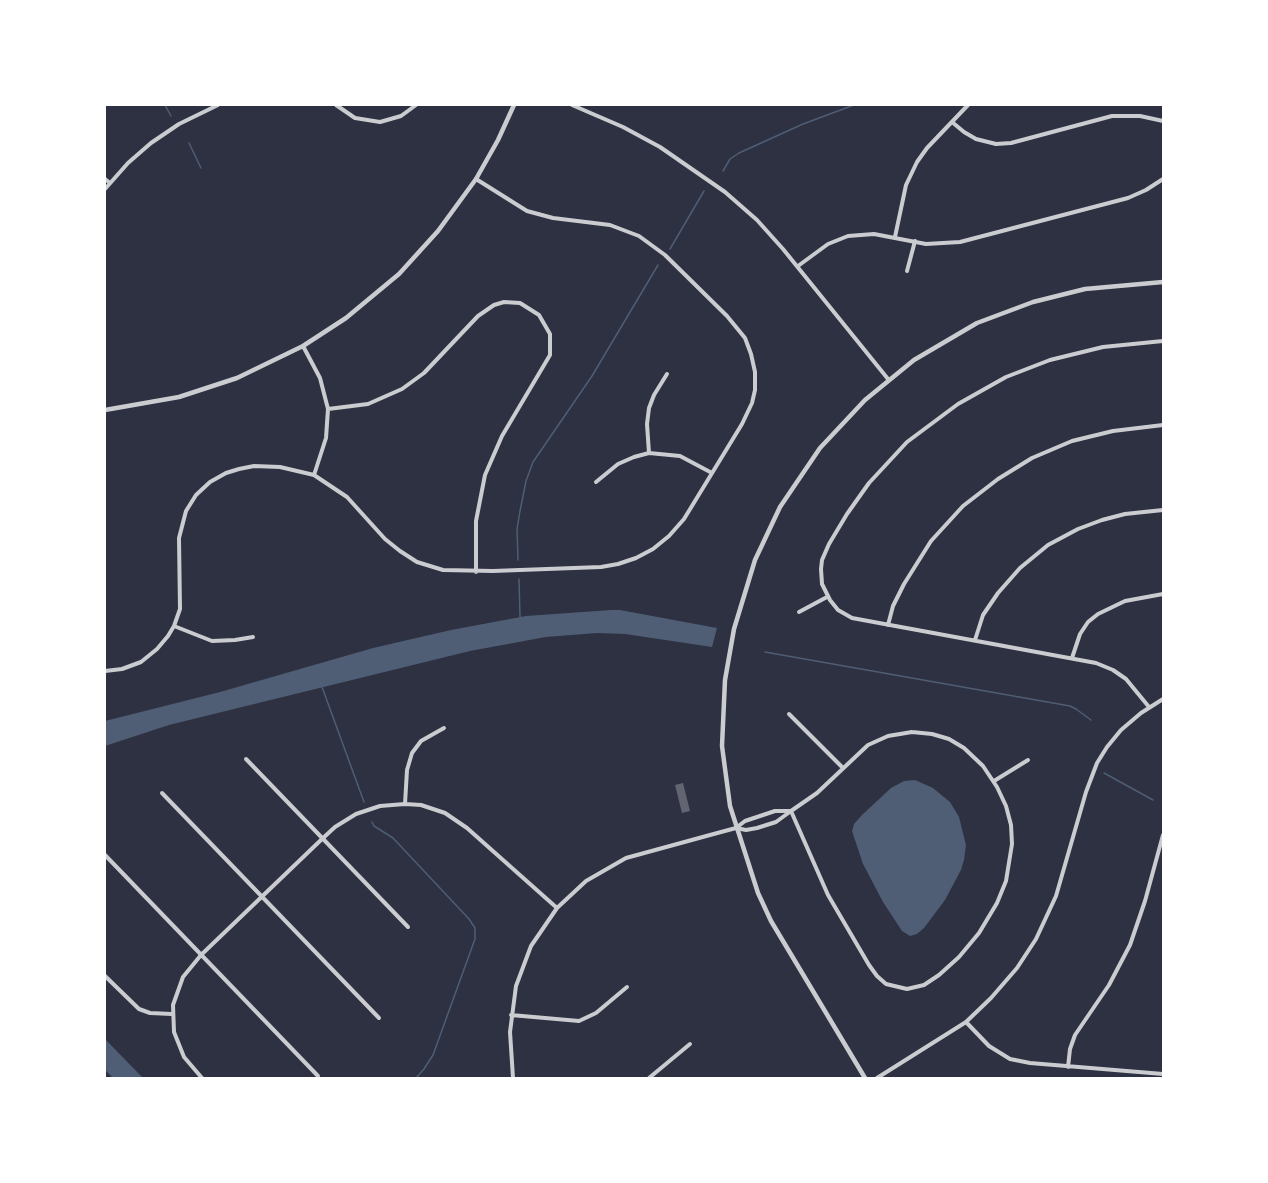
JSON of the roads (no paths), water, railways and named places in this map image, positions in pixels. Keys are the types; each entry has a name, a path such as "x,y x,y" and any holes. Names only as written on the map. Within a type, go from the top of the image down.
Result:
{"street":[{"path":"105,189 128,163 151,143 186,120 218,105"},
{"path":"336,105 355,118 380,122 401,116 416,105"},
{"path":"105,410 154,403 207,388 254,371 303,346 346,318 399,274 438,231 476,179 514,105"},
{"path":"572,105 640,135 698,171 757,220 798,266 888,379"},
{"path":"895,237 906,185 913,169 927,148 968,105"},
{"path":"952,122 976,139 996,144 1011,143 1112,116 1140,116 1163,121"},
{"path":"105,179 110,183"},
{"path":"105,672 127,668 145,659 162,645 174,626 180,604 180,533 186,511 200,490 221,475 246,467 288,468 314,475 347,497 389,543 425,565 443,570 476,572 601,567 636,558 653,549 676,529 742,424 754,397 755,372 745,338 735,325 665,255 639,236 610,225 553,218 527,211 476,179"},
{"path":"798,266 828,244 848,236 866,233 915,242 945,244 976,239 1128,198 1163,179"},
{"path":"908,271 915,242"},
{"path":"865,1078 771,921 758,893 736,828 725,774 722,712 730,647 745,587 771,524 801,474 836,429 888,379 914,360 954,335 1014,308 1077,290 1163,282"},
{"path":"328,409 368,404 402,389 424,373 478,316 494,305 504,302 519,303 539,315 550,334 550,355 502,436 485,475 476,521 476,572"},
{"path":"1149,707 1134,687 1113,670 1096,663 849,617 835,607 827,597 822,584 821,569 829,544 869,483 900,449 923,429 975,393 1027,368 1091,349 1163,341"},
{"path":"303,346 320,378 328,409 326,438 314,475"},
{"path":"649,453 647,424 650,408 654,395 667,374"},
{"path":"888,625 893,606 904,584 931,541 963,506 998,478 1032,458 1072,441 1113,431 1163,425"},
{"path":"596,482 618,464 649,453 680,456 712,473"},
{"path":"975,640 983,615 998,593 1020,568 1048,546 1078,529 1102,520 1125,514 1163,510"},
{"path":"1072,658 1080,634 1088,622 1098,614 1131,600 1163,594"},
{"path":"799,612 827,597"},
{"path":"174,626 212,641 254,637"},
{"path":"877,1078 966,1022 1004,984 1036,939 1050,912 1095,768 1116,736 1149,707 1163,699"},
{"path":"789,714 843,768"},
{"path":"405,804 407,770 412,753 421,741 444,728"},
{"path":"736,828 746,830 758,828 780,820 791,811 809,799 864,748 878,740 900,733 919,732 938,735 960,745 979,761 994,781 1006,806 1012,832 1011,858 1003,891 979,933 959,957 934,979 912,989 897,988 886,984 873,972 828,895 791,811"},
{"path":"246,759 408,927"},
{"path":"994,781 1028,760"},
{"path":"162,793 379,1018"},
{"path":"202,1078 187,1062 174,1032 172,1014 179,984 187,970 335,827 356,814 380,806 405,804 433,809 455,819 557,908"},
{"path":"513,1078 510,1043 511,1015 516,986 525,959 539,933 557,908 586,881 622,860 643,852 736,828 746,821 775,811 791,811"},
{"path":"1068,1067 1070,1049 1075,1035 1109,985 1130,945 1163,835"},
{"path":"105,855 318,1076"},
{"path":"105,976 139,1009 146,1012 172,1014"},
{"path":"511,1015 579,1021 596,1013 627,987"},
{"path":"966,1022 989,1046 1003,1056 1030,1063 1163,1074"},
{"path":"649,1078 690,1044"}],"water":[{"path":"611,610 717,628 712,647 625,634 597,633 546,637 470,651 169,725 105,746 105,721 220,692 373,648 526,616"},
{"path":"915,780 933,788 950,802 959,817 966,845 961,870 945,900 924,928 910,936 902,931 883,902 863,864 852,831 854,824 862,815 891,788 904,781"},
{"path":"105,1039 143,1078 113,1078 105,1070"}],"waterway":[{"path":"165,105 171,116"},
{"path":"723,171 730,159 739,153 803,124 854,105"},
{"path":"189,143 201,168"},
{"path":"670,249 704,191"},
{"path":"518,560 517,529 526,481 533,462 592,376 658,265"},
{"path":"519,579 520,617"},
{"path":"765,652 1070,706 1091,720"},
{"path":"322,687 364,802"},
{"path":"1104,773 1153,800"},
{"path":"372,822 374,826 393,838 475,928 475,939 433,1055 416,1078"}]}
